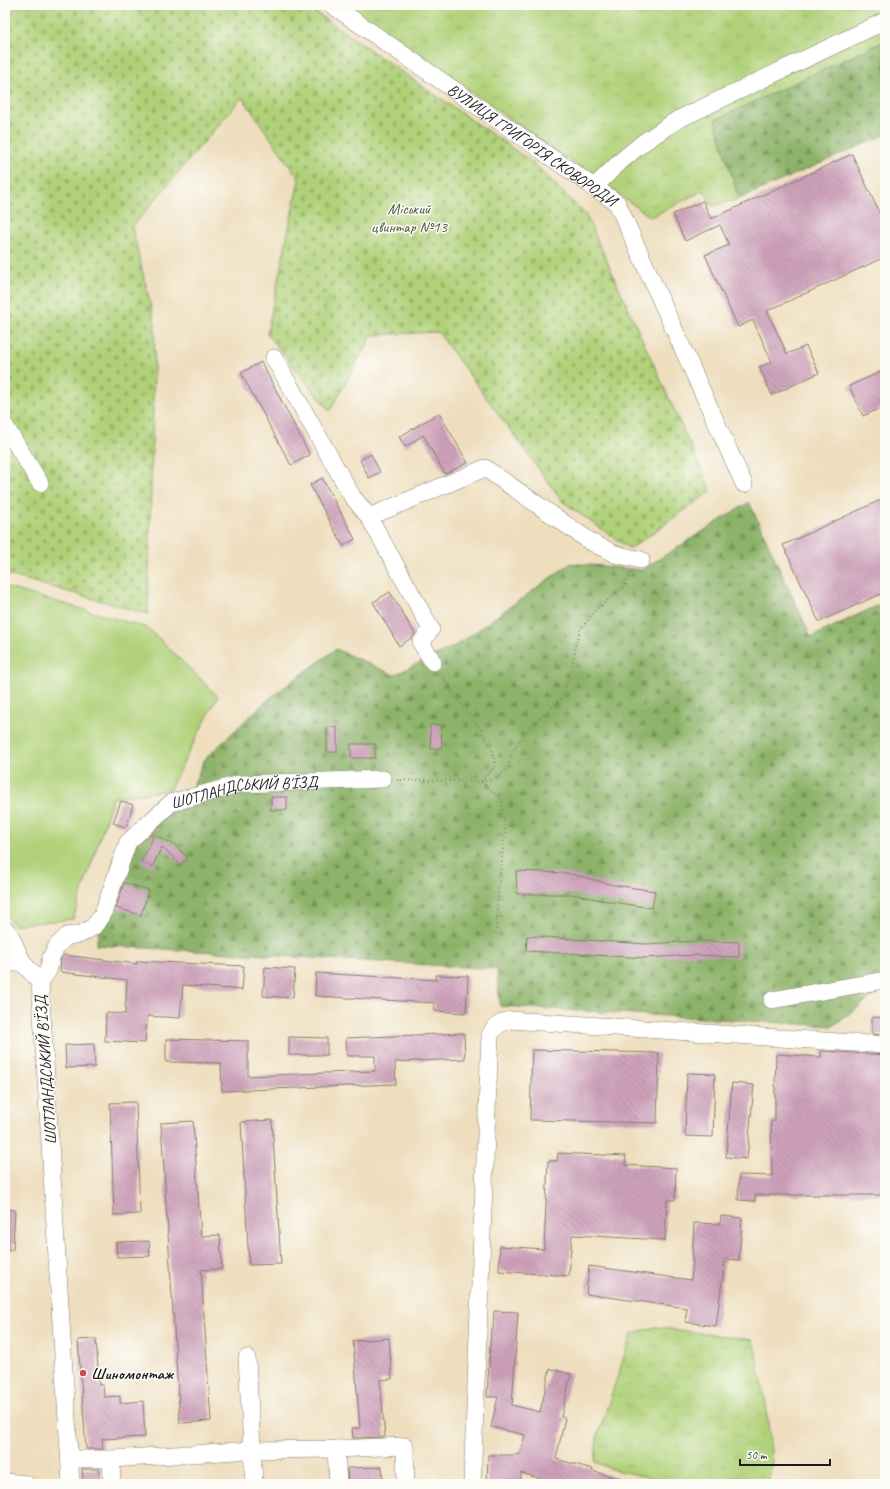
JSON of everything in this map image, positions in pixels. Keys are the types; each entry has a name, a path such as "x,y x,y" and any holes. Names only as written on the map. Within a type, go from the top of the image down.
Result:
{"street":[{"name":"ВУЛИЦЯ ГРИГОРІЯ СКОВОРОДИ","path":"332,5 616,203 744,484"},
{"path":"593,188 622,160 644,142 677,120 885,20"},
{"path":"274,358 352,496 369,517 431,628 421,643 433,662"},
{"path":"5,426 40,483"},
{"path":"369,517 485,468 591,542 639,564"},
{"name":"ШОТЛАНДСЬКИЙ В'ЇЗД","path":"71,1484 40,982 48,971 51,958 57,946 67,936 81,934 93,927 102,916 128,842 171,803 239,784 382,779"},
{"path":"5,929 10,935 23,963 40,982"},
{"path":"5,963 23,963"},
{"path":"772,1000 885,980"},
{"path":"472,1484 490,1035 494,1027 501,1022 510,1020 885,1045"},
{"path":"247,1358 254,1484"},
{"path":"70,1459 111,1459 252,1450 405,1446 406,1484"},
{"path":"336,1449 338,1484"},
{"path":"111,1459 112,1484"},
{"path":"5,1482 26,1484"}],"path":[{"path":"382,779 495,780 507,768 514,750 530,727 560,699 573,664 575,648 580,630 595,611 624,585 632,571 639,564"},
{"path":"433,662 457,699 480,729 493,751 495,767 481,781"},
{"path":"481,781 502,800 506,831 498,892 496,935"}],"green space":[{"name":"Міський цвинтар №13","path":"5,5 305,5 535,164 586,215 711,491 630,549 563,502 438,332 372,335 330,411 267,334 299,179 242,97 132,227 155,324 148,614 5,574"},
{"path":"346,5 885,5 885,41 715,120 739,199 712,206 704,190 651,217"},
{"path":"885,41 885,135 739,199 715,120"},
{"path":"749,502 811,637 885,602 885,987 833,1026 500,1006 497,969 96,945 115,857 191,791 204,760 266,701 336,649 394,675 457,645 571,563 642,570"},
{"path":"5,587 148,628 218,696 169,790 113,798 73,919 13,925 5,912"},
{"path":"656,1327 753,1340 766,1403 772,1463 768,1484 678,1484 611,1469 595,1462 597,1438 632,1333"}],"building":[{"path":"852,154 885,225 885,257 767,311 787,354 806,346 819,373 772,395 759,367 772,362 753,320 738,327 705,255 729,245 720,225 685,241 673,214 703,201 711,219"},
{"path":"261,362 310,455 291,465 241,373"},
{"path":"885,370 885,406 863,416 849,386"},
{"path":"439,413 468,463 445,474 423,435 405,447 399,437"},
{"path":"371,454 380,472 369,478 360,460"},
{"path":"322,478 355,539 343,546 310,485"},
{"path":"885,498 885,592 819,622 783,545"},
{"path":"390,592 415,634 399,646 373,602"},
{"path":"430,725 441,725 442,748 431,749"},
{"path":"337,727 337,752 327,752 327,728"},
{"path":"351,744 375,744 375,758 351,758"},
{"path":"271,797 287,797 287,810 271,810"},
{"path":"121,801 133,805 126,827 113,823"},
{"path":"152,834 174,844 188,858 181,865 162,847 152,867 141,862 153,838 150,835"},
{"path":"516,871 567,873 614,885 655,891 652,908 571,894 517,894"},
{"path":"124,883 149,890 141,915 116,908"},
{"path":"527,936 646,944 695,941 739,942 739,957 694,955 646,958 526,951"},
{"path":"64,955 137,964 137,961 244,966 242,990 183,985 180,1018 147,1016 145,1043 105,1041 106,1013 125,1014 127,980 60,972 61,959"},
{"path":"265,967 295,969 293,998 263,996"},
{"path":"316,973 436,980 436,975 468,976 466,1013 434,1011 435,1003 315,996"},
{"path":"872,1017 885,1018 885,1035 872,1034"},
{"path":"464,1033 465,1059 395,1062 396,1084 222,1091 221,1063 166,1062 166,1039 248,1041 248,1076 375,1071 375,1056 347,1056 346,1038"},
{"path":"289,1037 327,1038 327,1055 289,1055"},
{"path":"94,1044 95,1067 66,1068 65,1045"},
{"path":"532,1050 659,1053 657,1123 530,1120"},
{"path":"821,1051 885,1055 885,1195 755,1195 755,1201 738,1200 739,1175 772,1176 771,1121 775,1121 776,1054 821,1057"},
{"path":"687,1073 715,1074 713,1137 685,1136"},
{"path":"732,1083 754,1085 747,1159 726,1157"},
{"path":"136,1102 140,1214 114,1215 110,1103"},
{"path":"272,1120 281,1264 249,1265 241,1122"},
{"path":"193,1121 201,1236 220,1235 222,1269 201,1270 211,1421 180,1423 161,1123"},
{"path":"558,1153 626,1156 625,1165 676,1168 675,1200 667,1200 665,1240 572,1235 569,1276 499,1271 500,1246 544,1249 548,1161 557,1161"},
{"path":"5,1209 15,1210 13,1250 5,1250"},
{"path":"721,1216 742,1218 739,1260 725,1259 716,1326 685,1322 687,1308 586,1294 589,1266 691,1280 694,1223 720,1224"},
{"path":"149,1241 150,1256 117,1257 116,1242"},
{"path":"494,1311 518,1312 512,1405 540,1412 550,1369 571,1374 561,1417 565,1418 556,1459 629,1481 629,1484 560,1484 521,1473 521,1484 487,1484 488,1455 519,1455 525,1435 491,1427 498,1397 487,1397 491,1329 493,1330"},
{"path":"389,1338 392,1379 380,1380 385,1437 353,1438 352,1428 360,1428 353,1341"},
{"path":"96,1339 99,1385 103,1385 104,1397 120,1396 120,1403 143,1401 145,1437 102,1439 103,1449 86,1449 78,1340"},
{"path":"382,1467 383,1484 348,1484 347,1468"},
{"path":"82,1469 99,1469 99,1484 83,1484"}],"place":[{"name":"Шиномонтаж","path":"83,1373"}]}
